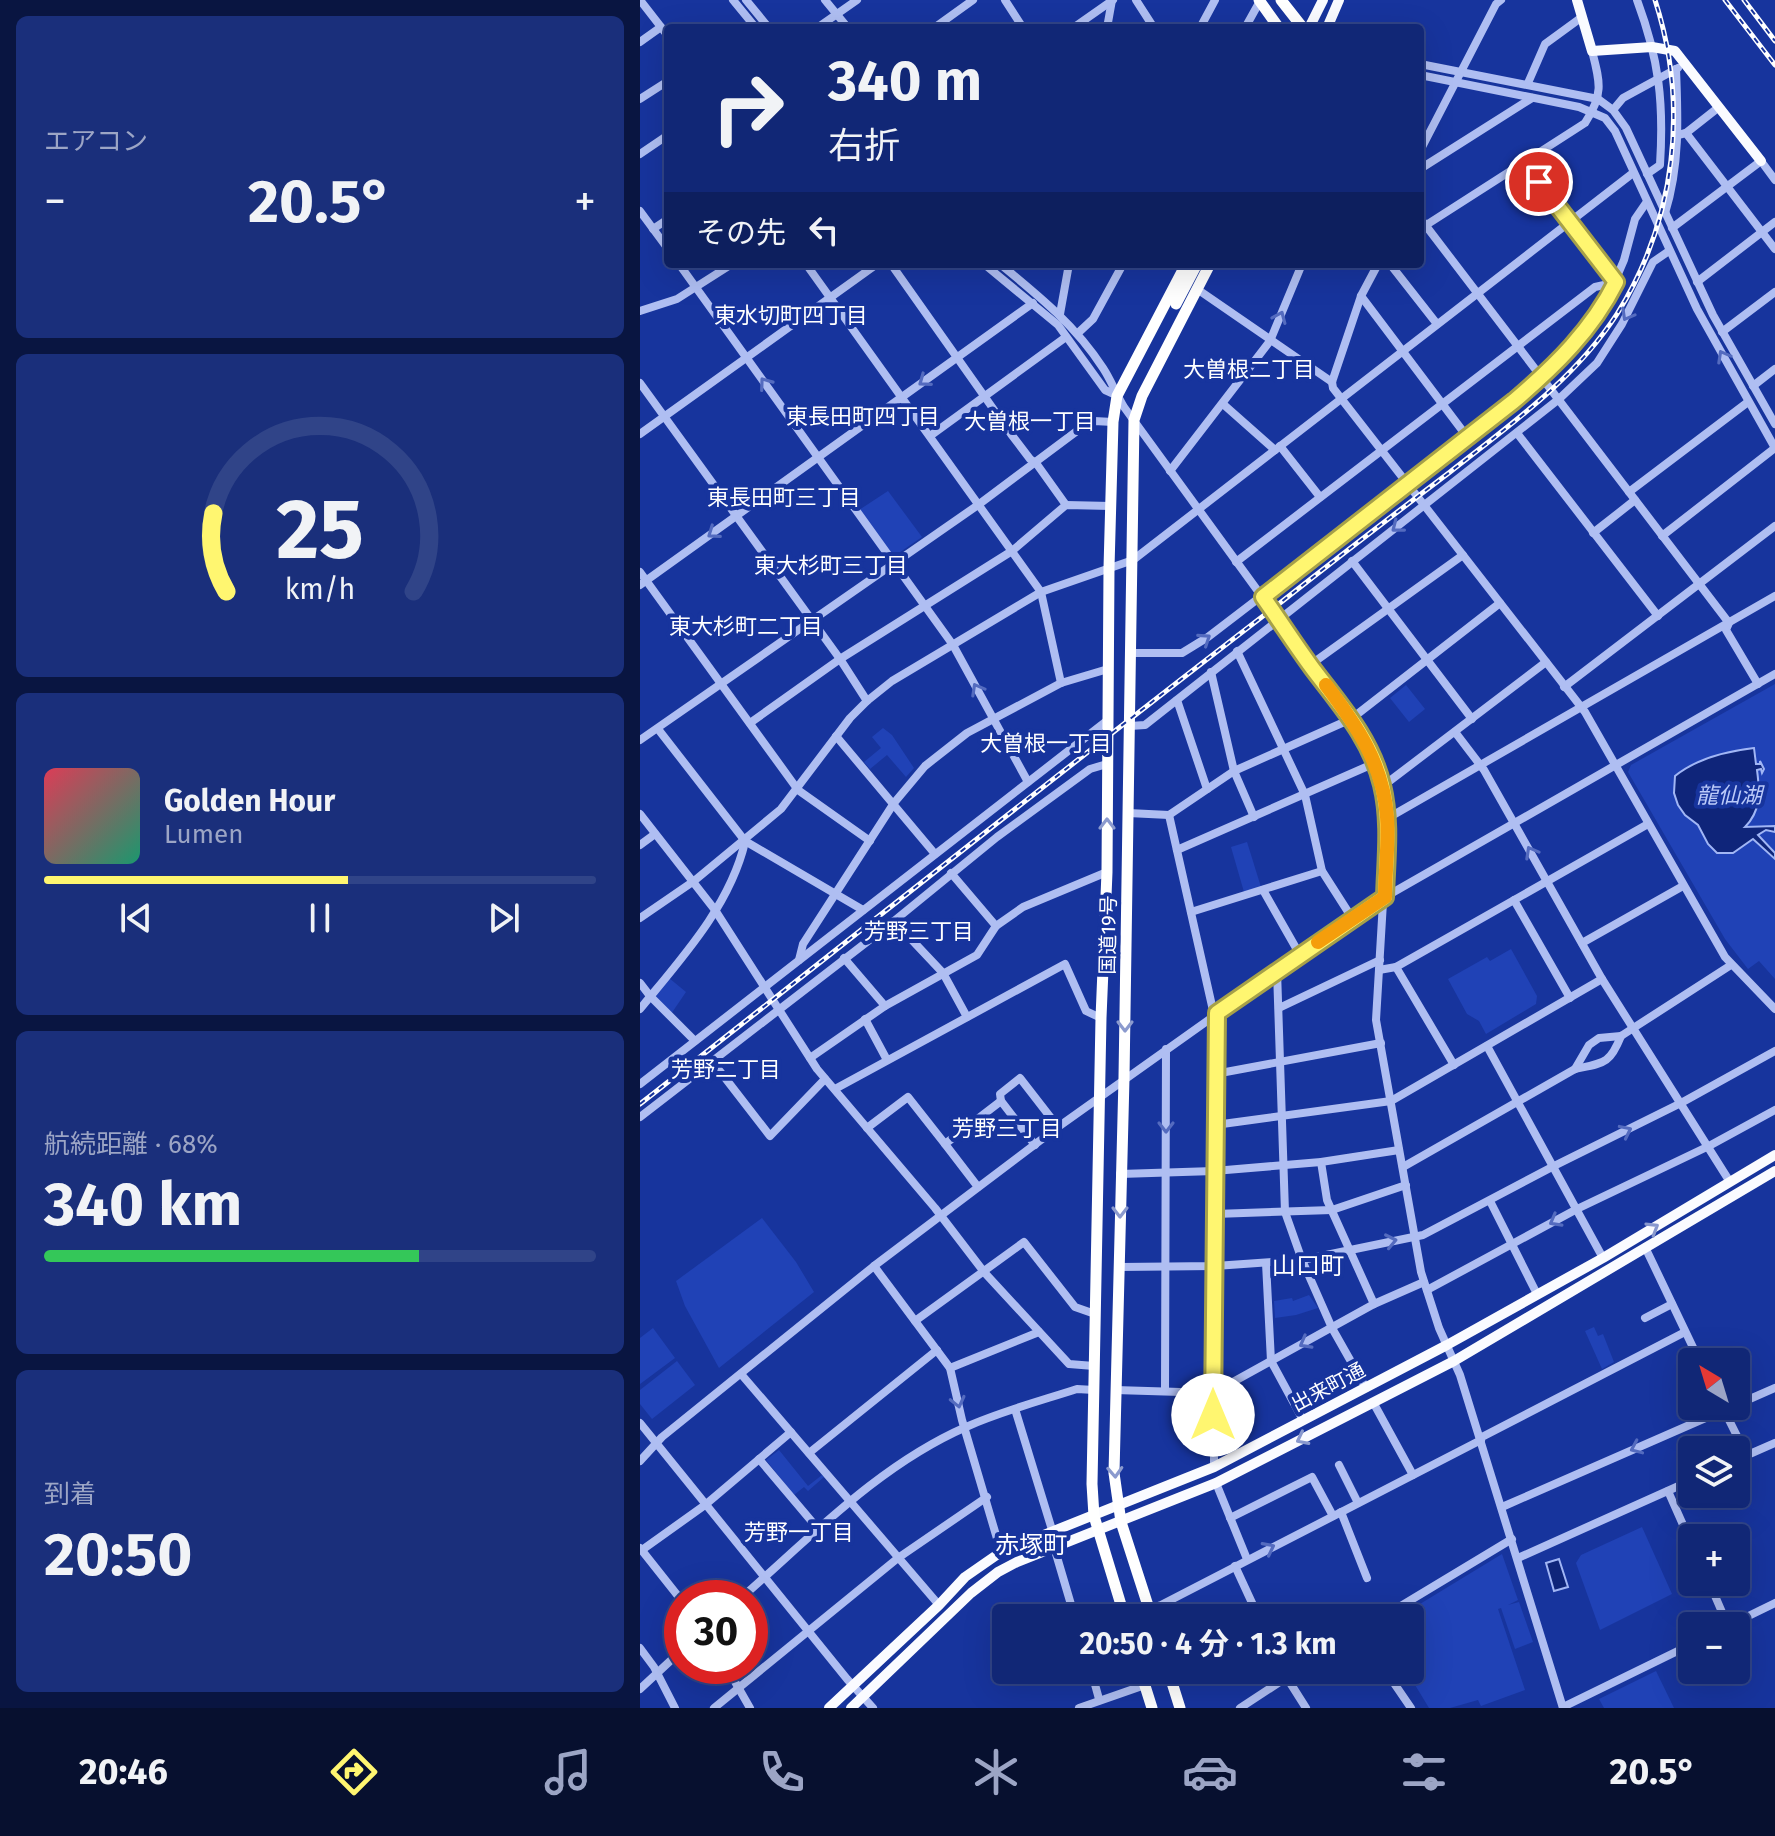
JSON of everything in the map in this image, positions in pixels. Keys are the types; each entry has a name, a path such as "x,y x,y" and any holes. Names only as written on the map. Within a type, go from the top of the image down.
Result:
{"highway":[{"path":"1259,0 1276,24"},
{"path":"1281,0 1302,24"},
{"name":"国道19号","path":"1121,1604 1094,1516 1094,1366 1107,872 1113,422 1117,396 1184,268"},
{"path":"1176,304 1195,268"},
{"name":"国道19号","path":"1148,1604 1121,1522 1114,1473 1124,1078 1134,420 1142,396 1208,268"},
{"path":"1172,1684 1180,1708"},
{"path":"1145,1685 1152,1708"}],"main road":[{"path":"1308,24 1323,0"},
{"path":"1329,24 1339,0"},
{"path":"1577,0 1592,51 1652,47 1675,51 1680,66 1719,107 1761,161"},
{"name":"出来町通","path":"829,1708 965,1577 1001,1552 1214,1467 1447,1345 1603,1258 1775,1155"},
{"name":"出来町通","path":"851,1708 971,1593 998,1572 1216,1483 1454,1361 1775,1171"}],"street":[{"path":"640,0 664,31"},
{"path":"733,0 753,24"},
{"path":"746,0 766,24"},
{"path":"825,0 845,24"},
{"path":"823,24 857,0"},
{"path":"940,24 973,0"},
{"path":"1005,0 1020,24"},
{"path":"1079,24 1112,0"},
{"path":"1108,24 1112,0"},
{"path":"1136,0 1151,24"},
{"path":"1202,24 1215,0"},
{"path":"1247,24 1259,0"},
{"path":"1424,143 1496,4 1501,0"},
{"path":"1637,0 1659,77 1663,124 1660,165 1647,174"},
{"path":"1528,83 1545,44 1582,17"},
{"path":"640,42 661,27"},
{"path":"1424,223 1585,123 1598,99 1600,84 1592,51"},
{"path":"1424,65 1598,99 1613,110 1626,128 1722,332 1775,424"},
{"path":"1613,110 1623,98 1680,66 1682,134 1665,213"},
{"path":"1424,76 1593,111 1605,118 1615,131 1697,309 1775,448 1662,536"},
{"path":"640,99 664,84"},
{"path":"1424,166 1532,98"},
{"path":"1682,134 1719,107"},
{"path":"1682,134 1775,249"},
{"path":"640,154 664,138"},
{"path":"1672,228 1761,161 1775,180"},
{"path":"1523,163 1571,222 1614,285"},
{"path":"640,918 745,841 798,790 836,736 867,701 892,681 1041,592 1133,560 1633,173"},
{"path":"1131,653 1182,653 1263,597 1542,377 1588,327 1614,285 1635,219 1646,203"},
{"path":"640,211 664,244"},
{"path":"640,230 664,221"},
{"path":"1697,282 1775,222"},
{"path":"1424,226 1729,623"},
{"path":"1130,726 1145,725 1559,399 1597,363 1622,324 1653,262 1669,251"},
{"path":"682,268 953,645 1028,782"},
{"path":"640,311 659,306 697,288 726,268"},
{"path":"809,268 1041,592 1061,683"},
{"path":"640,434 871,268"},
{"path":"894,268 1066,505"},
{"path":"989,268 1051,318 1105,390 1117,396"},
{"path":"1005,268 1078,333 1105,370 1117,396 1367,742 1383,786 1388,818 1376,1020 1425,1286 1481,1439 1563,1707 1678,1651"},
{"path":"1060,314 1068,268"},
{"path":"1078,333 1093,319 1121,268"},
{"path":"1175,268 1180,276"},
{"path":"1170,471 1270,341 1300,268"},
{"path":"1332,382 1361,296 1376,268"},
{"path":"1393,268 1437,324"},
{"path":"1236,562 1595,287 1614,285"},
{"path":"1197,289 1332,382 1341,398 1581,707 1731,965 1775,1009"},
{"path":"1722,332 1775,292"},
{"path":"1361,296 1468,438"},
{"path":"643,583 1033,303"},
{"path":"930,436 1066,337"},
{"path":"1753,386 1775,369"},
{"path":"640,383 840,659 867,701"},
{"path":"1629,492 1748,402"},
{"path":"1223,404 1277,448 1320,497"},
{"path":"640,740 978,505 1085,425 1094,421 1113,422"},
{"path":"1517,433 1658,616"},
{"path":"1593,533 1635,500"},
{"path":"750,723 840,659 1012,551 1066,505 1111,506"},
{"path":"1564,687 1775,526"},
{"path":"1310,665 1463,555"},
{"path":"1352,561 1472,719"},
{"path":"640,572 643,583 798,790 870,841"},
{"path":"1388,818 1775,596"},
{"path":"1128,813 1169,815 1234,771 1351,719 1500,603"},
{"path":"1729,623 1726,630 1758,684"},
{"path":"1237,651 1305,795 1322,871 1352,918"},
{"path":"1383,786 1546,662"},
{"path":"799,960 803,944 894,803 931,760 967,733 1061,683 1108,669"},
{"path":"1211,672 1234,771 1254,817"},
{"path":"640,1461 656,1442 874,1266 1124,1078 1352,918 1775,674"},
{"path":"1177,700 1207,789"},
{"path":"640,1084 1108,720"},
{"path":"658,729 745,841 863,910"},
{"path":"1455,732 1480,766 1602,979 1730,1182"},
{"path":"836,736 935,854"},
{"path":"1177,850 1375,763"},
{"path":"640,1117 894,921 951,873 1090,769 1107,764"},
{"path":"640,814 715,910 825,1079 984,1272 1039,1332 1069,1364 1094,1366"},
{"path":"1169,815 1212,1006 1217,1013 1214,1467"},
{"path":"1279,1008 1380,965 1396,967 1648,824"},
{"path":"640,845 655,834"},
{"path":"640,1009 712,919 740,864 745,841"},
{"path":"1191,912 1322,871"},
{"path":"810,1058 885,1006 977,955 996,926 1023,907 1107,872"},
{"path":"951,873 996,926"},
{"path":"1582,943 1683,886"},
{"path":"1263,890 1300,955"},
{"path":"1514,900 1570,998"},
{"path":"894,921 943,973 967,1017"},
{"path":"844,958 885,1006"},
{"path":"835,1089 1065,964 1086,1011 1101,1018"},
{"path":"1575,1069 1589,1045 1599,1038 1621,1036 1731,965"},
{"path":"1396,967 1454,1065"},
{"path":"1277,971 1285,1212 1332,1328 1366,1388"},
{"path":"1215,1125 1391,1101 1602,979"},
{"path":"640,983 695,1041"},
{"path":"865,1019 887,1060"},
{"path":"1403,1167 1575,1069 1601,1064 1613,1056 1621,1036"},
{"path":"1215,1074 1381,1043"},
{"path":"1487,1046 1603,1258"},
{"path":"1165,1391 1166,1049"},
{"path":"1120,1267 1215,1266 1302,1260 1423,1235 1681,1103 1775,1051"},
{"path":"712,1061 770,1136 825,1079"},
{"path":"1035,1145 1001,1101 1000,1094 1020,1078 1058,1127"},
{"path":"867,1128 908,1097 978,1187"},
{"path":"945,1144 1001,1101"},
{"path":"1115,1390 1213,1393 1374,1304 1425,1286 1512,1245 1775,1110"},
{"path":"1120,1174 1214,1171 1321,1162 1399,1150"},
{"path":"1321,1162 1327,1200 1374,1304"},
{"path":"1215,1214 1332,1210 1406,1185"},
{"path":"1490,1201 1537,1294"},
{"path":"915,1321 1024,1242 1075,1307 1095,1314"},
{"path":"1645,1247 1693,1348"},
{"path":"1266,1263 1271,1361 1303,1420"},
{"path":"874,1266 950,1368 1001,1552"},
{"path":"1645,1318 1672,1304"},
{"path":"950,1368 1039,1332"},
{"path":"1167,1604 1247,1559 1685,1332"},
{"path":"809,1453 937,1350"},
{"path":"741,1374 939,1605"},
{"path":"1750,1399 1775,1388"},
{"path":"762,1580 859,1493 904,1462 965,1427 1077,1389 1094,1390"},
{"path":"1373,1402 1413,1475"},
{"path":"1015,1409 1053,1533"},
{"path":"1502,1507 1695,1420"},
{"path":"640,1423 873,1708"},
{"path":"666,1580 641,1548 705,1505 791,1432"},
{"path":"1750,1455 1775,1443"},
{"path":"759,1459 819,1530"},
{"path":"1339,1465 1358,1503"},
{"path":"1230,1518 1312,1477 1337,1514 1367,1578"},
{"path":"1216,1483 1247,1559"},
{"path":"1518,1558 1678,1486"},
{"path":"1668,1491 1683,1524"},
{"path":"714,1708 898,1558 987,1497"},
{"path":"1404,1604 1512,1539"},
{"path":"1054,1547 1071,1604"},
{"path":"1235,1566 1253,1604"},
{"path":"1750,1615 1775,1603"},
{"path":"640,1648 657,1672 675,1708"},
{"path":"640,1689 664,1666"},
{"path":"736,1684 750,1708"},
{"path":"1240,1708 1271,1684"},
{"path":"1290,1684 1306,1708"},
{"path":"1395,1684 1411,1708"},
{"path":"1079,1708 1145,1685"}],"shaded area":[{"path":"888,491 922,537 893,557 859,510"},
{"path":"1775,684 1775,979 1759,961 1748,969 1725,939 1628,772 1631,765"},
{"path":"1406,685 1425,709 1409,722 1390,698"},
{"path":"883,728 892,735 914,768 906,777 887,755 870,769 864,762 881,748 872,737"},
{"path":"1247,842 1261,887 1244,892 1231,847"},
{"path":"1511,949 1537,996 1536,1004 1486,1034 1479,1021 1467,1014 1448,979 1487,957 1490,961"},
{"path":"669,978 686,992 671,1014 655,995"},
{"path":"762,1218 796,1262 814,1292 719,1368 685,1306 676,1281"},
{"path":"1309,1295 1318,1308 1275,1318 1274,1301 1292,1298 1293,1301"},
{"path":"1594,1327 1598,1336 1603,1334 1614,1362 1602,1369 1585,1331"},
{"path":"653,1328 675,1358 640,1384 640,1338"},
{"path":"677,1361 695,1385 652,1419 640,1404 640,1390"},
{"path":"779,1450 808,1486 822,1475 824,1477 808,1491 804,1487 794,1495 766,1460"},
{"path":"1642,1527 1672,1594 1600,1630 1576,1563 1581,1555"},
{"path":"1502,1554 1518,1600 1508,1605 1519,1602 1533,1642 1515,1649 1501,1608 1498,1609 1525,1690 1481,1706 1478,1700 1450,1708 1429,1708 1414,1684 1424,1684 1424,1604 1420,1604"},
{"path":"1656,1671 1674,1708 1604,1708 1599,1699"}],"water":[{"name":"龍仙湖","path":"1754,748 1756,764 1760,761 1764,769 1762,773 1761,769 1757,770 1758,801 1745,827 1775,826 1775,832 1766,830 1758,835 1775,853 1775,859 1753,839 1733,853 1717,853 1698,825 1685,815 1674,793 1675,776 1683,770 1713,757"},
{"path":"1559,1559 1568,1587 1554,1591 1546,1563"}],"railway":[{"path":"640,1104 1119,727 1496,436 1540,400 1581,360 1617,314 1637,278 1653,240 1664,201 1671,161 1672,80 1666,40 1655,0"},
{"path":"1725,0 1775,65"},
{"path":"1744,0 1775,41"}],"slow traffic":[{"path":"1318,942 1385,897 1388,818 1383,786 1367,742 1326,685"}],"district":[{"name":"東水切町四丁目","path":"791,315"},
{"name":"大曽根二丁目","path":"1249,369"},
{"name":"東長田町四丁目","path":"863,416"},
{"name":"大曽根一丁目","path":"1030,421"},
{"name":"東長田町三丁目","path":"784,497"},
{"name":"東大杉町三丁目","path":"831,565"},
{"name":"東大杉町二丁目","path":"746,626"},
{"name":"大曽根一丁目","path":"1046,743"},
{"name":"芳野三丁目","path":"919,931"},
{"name":"芳野二丁目","path":"726,1069"},
{"name":"芳野三丁目","path":"1007,1128"},
{"name":"山口町","path":"1308,1266"},
{"name":"芳野一丁目","path":"799,1532"},
{"name":"赤塚町","path":"1031,1545"}],"route":[{"path":"1213,1415 1217,1013 1385,897 1388,818 1383,786 1367,742 1263,597 1514,401 1553,368 1588,327 1616,282 1539,182"}]}
